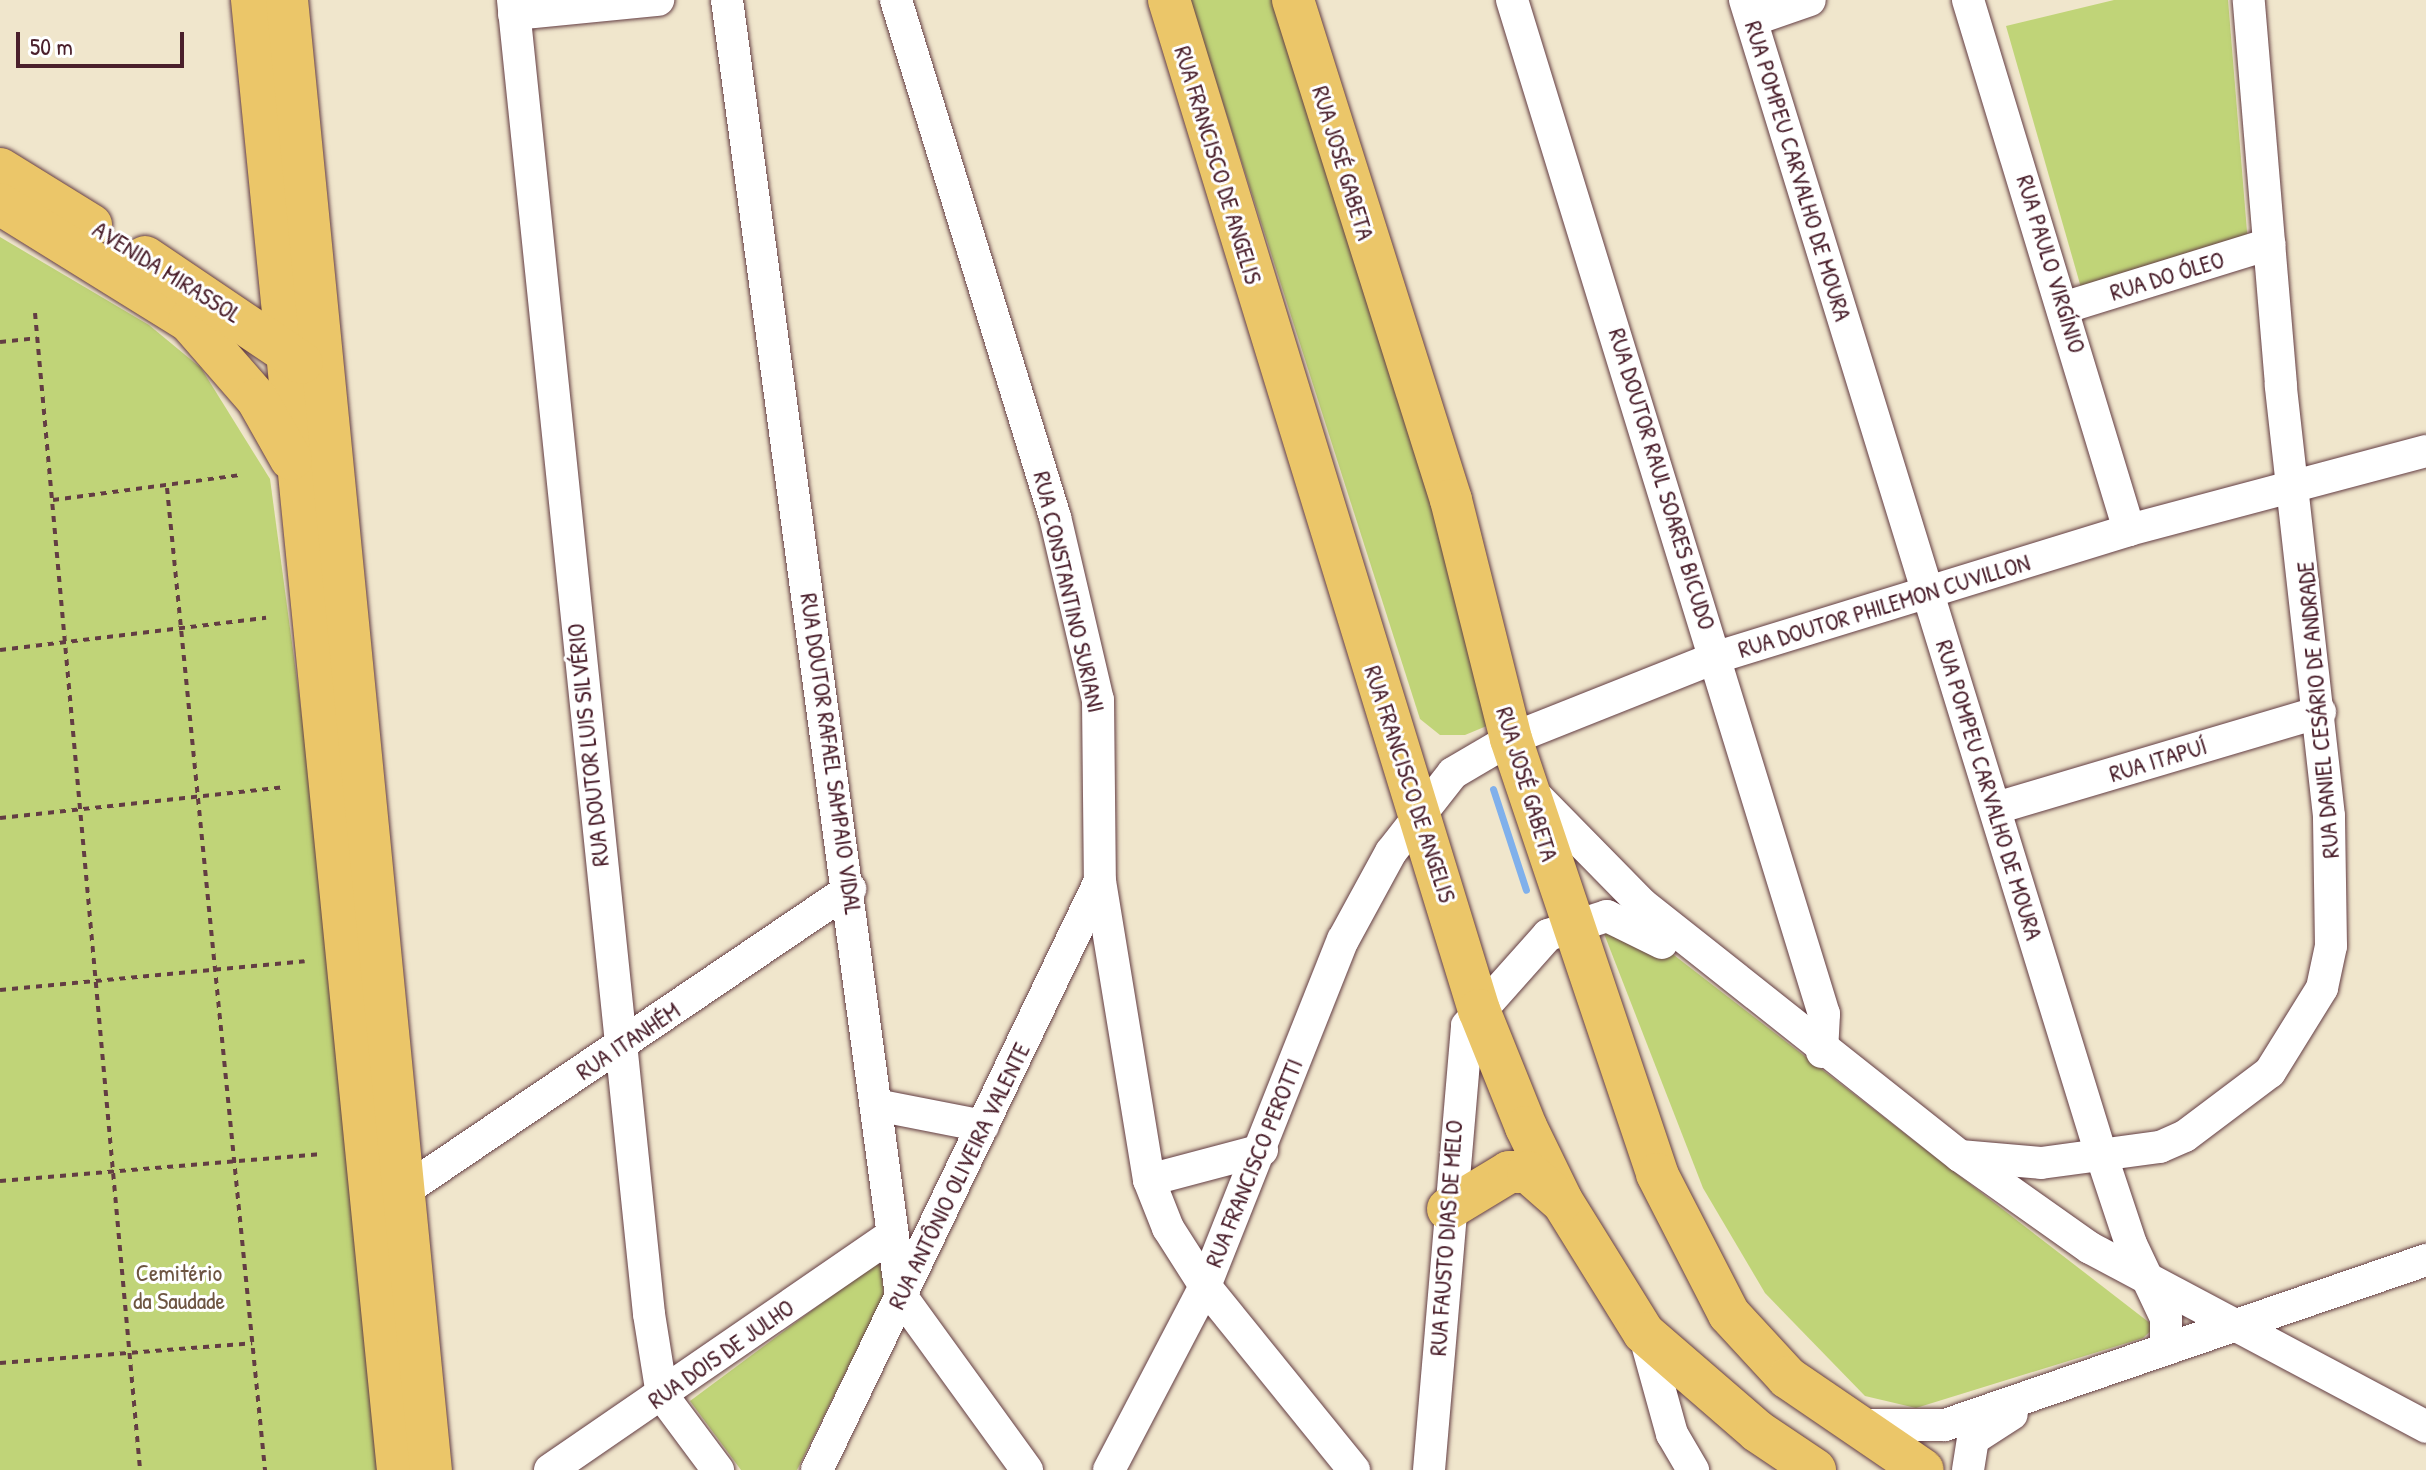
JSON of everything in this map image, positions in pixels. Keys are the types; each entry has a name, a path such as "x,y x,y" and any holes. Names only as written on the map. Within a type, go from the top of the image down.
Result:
{"main road":[{"path":"252,0 398,1470"},
{"path":"287,0 431,1470"},
{"name":"RUA FRANCISCO DE ANGELIS","path":"1169,0 1356,619 1422,808 1479,1010 1562,1201 1644,1333 1757,1431 1815,1470"},
{"name":"RUA JOSÉ GABETA","path":"1293,0 1451,500 1511,739 1571,928 1687,1241 1729,1314 1788,1378 1852,1425 1923,1470"},
{"name":"AVENIDA MIRASSOL","path":"0,169 287,348 325,388"},
{"name":"AVENIDA MIRASSOL","path":"0,204 189,321 257,399 299,473"},
{"path":"1448,1209 1509,1172 1528,1172 1562,1201"}],"street":[{"path":"514,7 658,0"},
{"name":"RUA DOUTOR RAFAEL SAMPAIO VIDAL","path":"727,0 850,889 891,1236 901,1296 1027,1470"},
{"name":"RUA CONSTANTINO SURIANI","path":"896,0 1055,517 1087,651 1101,741 1100,881 1149,1180 1168,1228 1205,1286 1354,1470"},
{"name":"RUA DOUTOR RAUL SOARES BICUDO","path":"1512,0 1717,657 1824,1014 1822,1052"},
{"path":"1748,10 1810,0"},
{"name":"RUA PAULO VIRGÍNIO","path":"1968,0 2066,307 2129,530"},
{"name":"RUA DANIEL CESÁRIO DE ANDRADE","path":"1960,1156 2041,1163 2160,1147 2229,1109 2270,1072 2315,1002 2331,946 2333,879 2320,712 2292,488 2249,0"},
{"name":"RUA DOUTOR LUIS SILVÉRIO","path":"514,7 618,1049 662,1395 718,1470"},
{"name":"RUA POMPEU CARVALHO DE MOURA","path":"1748,10 2101,1154 2145,1279 2166,1318 2166,1347"},
{"name":"RUA DO ÓLEO","path":"2066,307 2269,244"},
{"name":"RUA DOUTOR PHILEMON CUVILLON","path":"1391,852 1422,808 1473,758 1511,739 1717,657 2129,530 2426,451"},
{"name":"RUA ITAPUÍ","path":"1996,808 2320,712"},
{"path":"1526,786 1642,904 1782,1021 1960,1156 2145,1279 2426,1427"},
{"name":"RUA FRANCISCO PEROTTI","path":"1109,1470 1205,1286 1262,1150 1319,992 1391,852"},
{"name":"RUA ANTÔNIO OLIVEIRA VALENTE","path":"817,1470 1100,881"},
{"name":"RUA ITANHÉM","path":"404,1191 618,1049 850,889"},
{"name":"RUA FAUSTO DIAS DE MELO","path":"1429,1470 1456,1088 1467,1026 1479,1010 1548,935 1607,916 1626,920 1782,1021"},
{"path":"876,1105 983,1126"},
{"path":"1149,1180 1262,1150"},
{"name":"RUA DOIS DE JULHO","path":"550,1470 891,1236"},
{"path":"1968,1470 1967,1453 1983,1431 2086,1379 2166,1347 2426,1260"},
{"path":"1644,1333 1672,1434 1693,1470"},
{"path":"1852,1425 1945,1425 2033,1390 2086,1379"}],"path":[{"path":"35,313 140,1470"},
{"path":"0,342 37,338"},
{"path":"52,501 167,488 241,475"},
{"path":"167,488 265,1470"},
{"path":"0,650 266,618"},
{"path":"0,818 285,787"},
{"path":"0,990 305,961"},
{"path":"0,1181 319,1154"},
{"path":"0,1363 252,1343"}],"green space":[{"path":"1190,0 1288,0 1501,720 1465,735 1440,735 1420,719"},
{"path":"2114,0 2228,0 2248,244 2084,298 2006,26"},
{"name":"Cemitério da Saudade","path":"0,237 149,325 201,368 270,479 305,740 377,1470 0,1470"},
{"path":"1603,931 1648,935 2155,1327 2143,1338 1916,1408 1865,1396 1765,1293 1703,1188"},
{"path":"880,1260 884,1295 797,1470 741,1470 690,1401"}],"waterway":[{"path":"1493,789 1526,890"}]}
